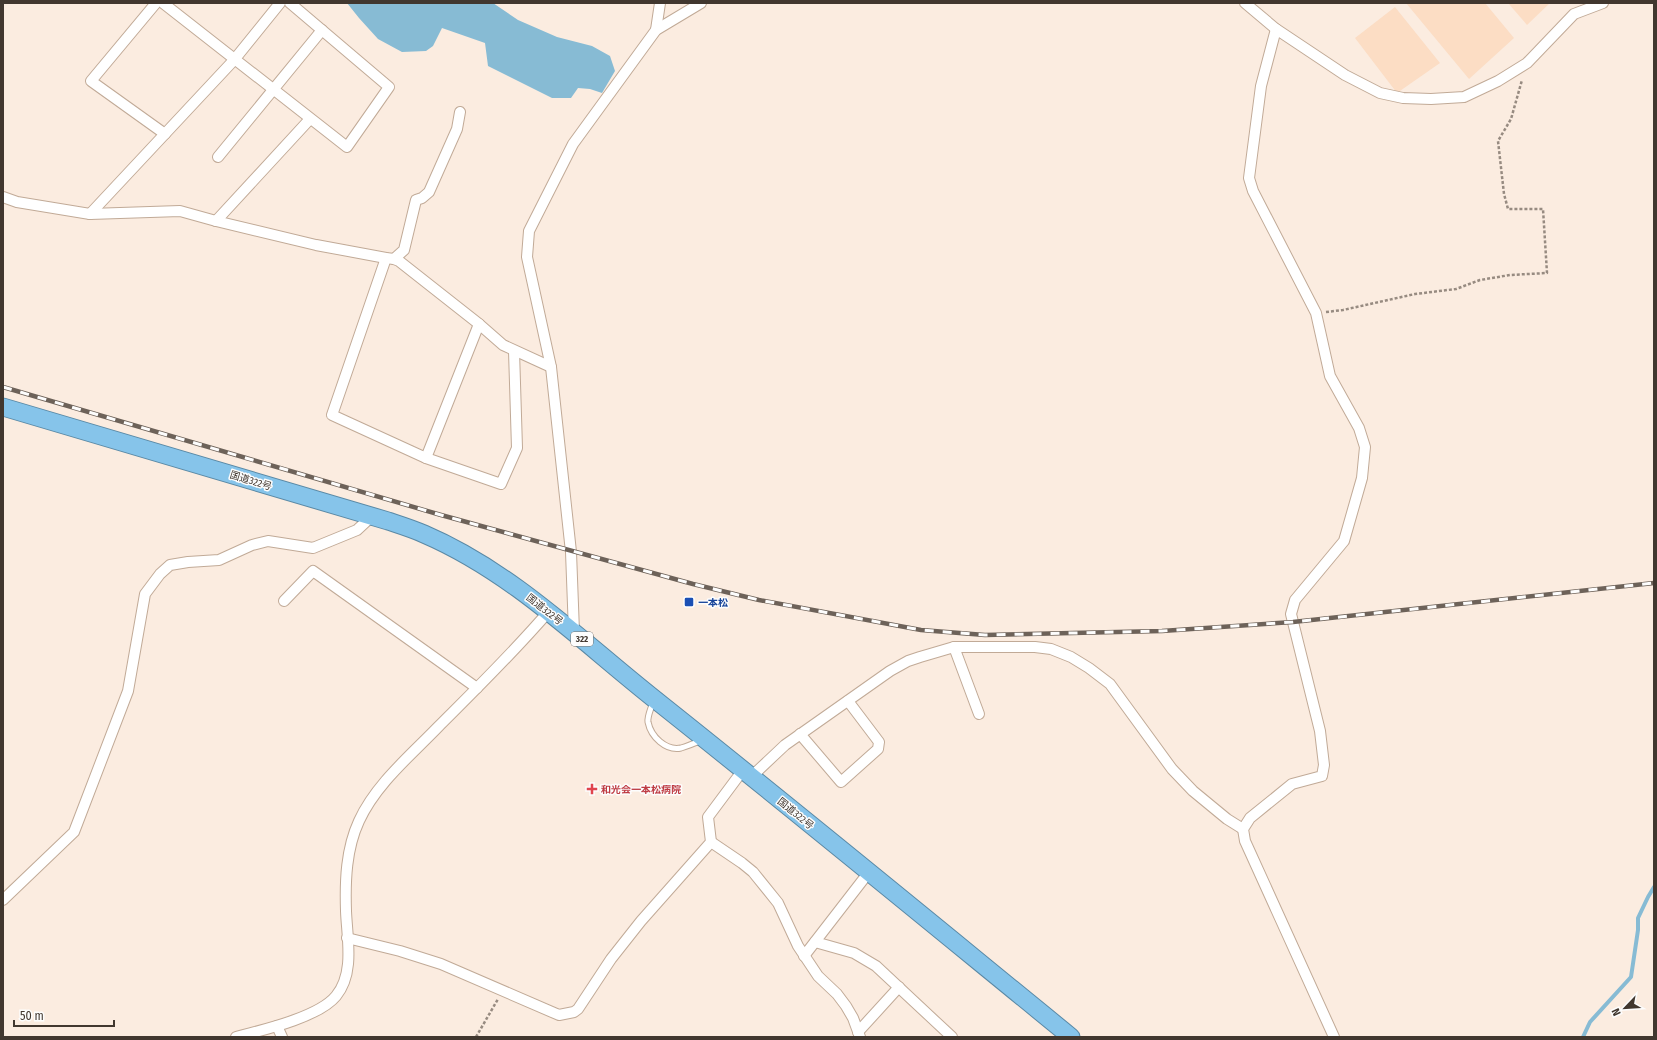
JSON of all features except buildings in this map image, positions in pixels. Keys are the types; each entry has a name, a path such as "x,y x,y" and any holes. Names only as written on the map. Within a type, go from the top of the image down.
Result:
{"highway":[{"name":"国道322号","path":"3,407 372,516 424,534 468,556 509,582 549,611 654,699 1071,1037"}],"street":[{"path":"156,3 91,81 165,134"},
{"path":"163,3 346,147 389,87 290,3"},
{"path":"90,214 234,60 280,3"},
{"path":"656,30 660,3"},
{"path":"574,632 571,552 551,367 527,257 529,231 573,144 656,30 701,3"},
{"path":"1245,3 1276,29 1345,76 1380,93 1403,98 1432,99 1464,97 1498,81 1527,63 1574,14 1603,3"},
{"path":"1276,29 1261,86 1249,178 1253,192 1316,313 1330,376 1359,428 1365,447 1362,478 1344,541 1295,600 1292,614 1320,731 1324,765 1322,776 1292,784 1250,818 1243,829 1245,841 1334,1037"},
{"path":"218,156 322,30"},
{"path":"460,112 458,129 429,192 422,198 416,200 404,250 390,258 332,414 426,458 501,484 517,448 514,351"},
{"path":"216,221 310,119"},
{"path":"3,197 17,202 90,214 180,211 316,245 390,258 399,261 479,324 503,345 551,367"},
{"path":"426,458 479,324"},
{"path":"3,900 74,832 128,691 145,594 160,574 170,565 219,560 252,545 268,541 313,548 357,530 372,516"},
{"path":"284,601 313,571 477,688"},
{"path":"236,1037 277,1026 314,1011 336,997 346,978 348,966 346,909 348,860 358,822 374,794 520,645 549,611"},
{"path":"347,938 400,951 434,962 559,1015 574,1012 578,1009 611,959 641,921 710,842 708,816 747,773 890,671 908,661 954,647 1046,648 1089,668 1110,684 1172,769 1193,791 1227,819 1243,829"},
{"path":"954,647 979,714"},
{"path":"800,734 841,782 878,749 879,742 848,701"},
{"path":"710,842 742,863 761,882 778,903 804,956 818,976 837,994 846,1006 859,1034 899,987"},
{"path":"804,956 869,872"},
{"path":"815,942 854,953 876,966 952,1037"},
{"path":"277,1026 282,1037"}],"lane":[{"path":"654,699 648,721 651,731 658,740 666,746 682,748 704,739"}],"path":[{"path":"1316,313 1343,310 1415,294 1456,289 1480,280 1510,275 1547,273 1543,209 1508,209 1504,194 1498,141 1511,119 1527,63"},
{"path":"476,1037 497,1002 502,990"}],"shaded area":[{"path":"1406,3 1485,3 1514,38 1469,79"},
{"path":"1508,3 1550,3 1527,25"},
{"path":"1395,7 1440,63 1397,93 1355,38"}],"water":[{"path":"347,3 493,3 518,20 557,37 592,46 610,56 615,71 602,93 590,89 578,88 571,98 552,98 488,66 485,43 442,28 433,46 426,51 402,52 378,39"}],"waterway":[{"path":"1583,1037 1590,1022 1631,977 1638,930 1638,918 1654,887"}],"railway":[{"path":"3,387 441,515 693,584 759,600 921,630 985,635 1162,631 1293,622 1654,583"}],"place":[{"name":"一本松","path":"689,602"},
{"name":"和光会一本松病院","path":"592,789"}]}
